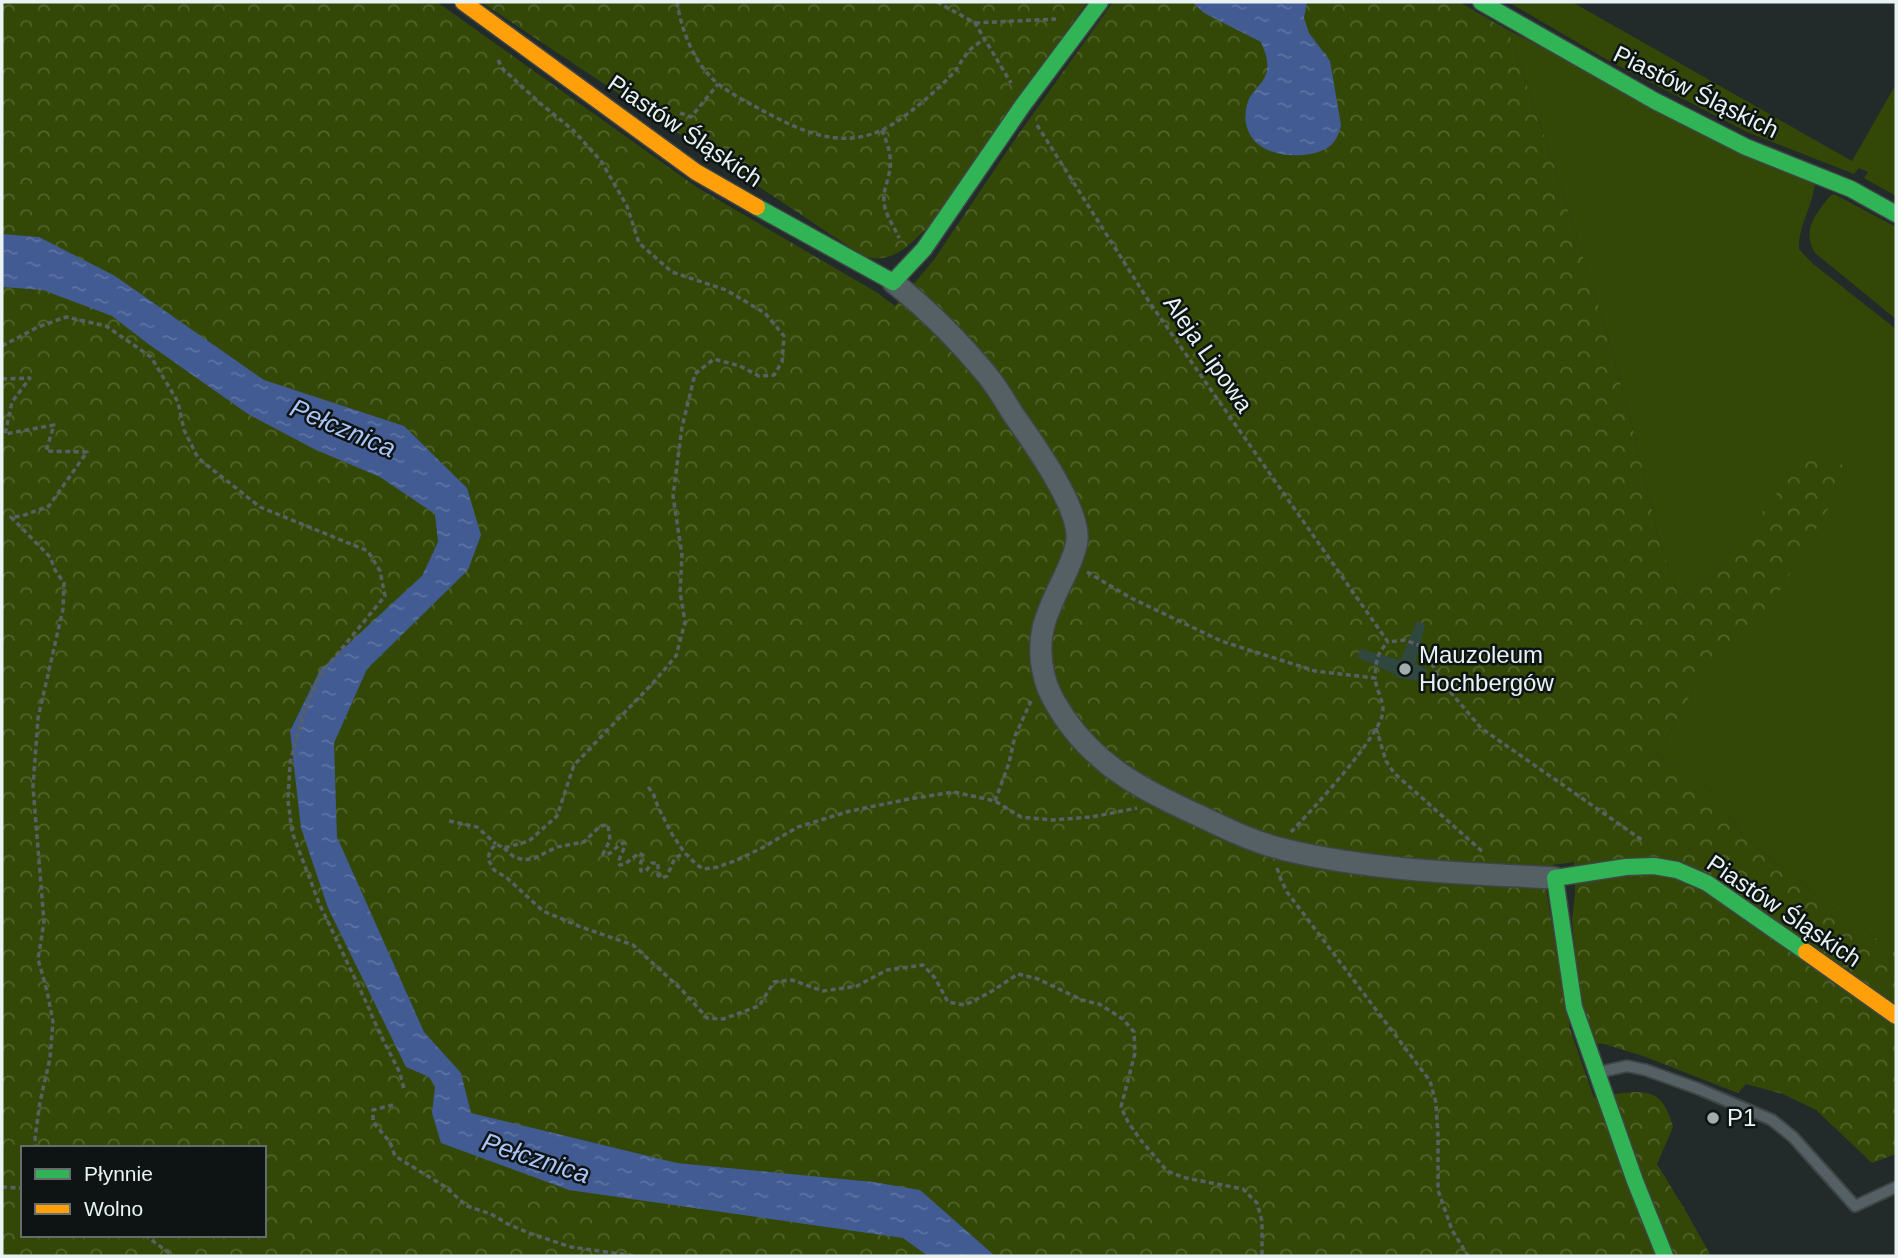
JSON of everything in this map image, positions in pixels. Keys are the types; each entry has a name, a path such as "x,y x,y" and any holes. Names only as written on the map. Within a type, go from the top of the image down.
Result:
{"street":[{"name":"Piastów Śląskich","path":"463,2 695,172 893,282"},
{"path":"1100,2 1023,105 943,223 912,263 893,282 955,340 988,376 1041,455 1067,503 1075,524 1077,540 1072,560 1043,621 1040,657 1044,678 1053,700 1094,754 1115,771 1159,797 1245,837 1281,849 1363,863 1555,878 1574,1007 1635,1181 1665,1256"},
{"name":"Piastów Śląskich","path":"1481,2 1704,126 1851,189 1896,214"},
{"name":"Piastów Śląskich","path":"1555,878 1640,867 1665,867 1686,872 1707,883 1896,1016"}],"lane":[{"path":"1597,1073 1627,1066 1646,1070 1772,1120 1793,1137 1855,1206 1896,1187"}],"path":[{"path":"677,2 688,41 696,58 707,74 718,83 738,97 807,133 845,138 882,131 934,91 984,38"},
{"path":"937,2 975,23 1089,18"},
{"name":"Aleja Lipowa","path":"975,23 1023,105 1150,303 1388,642"},
{"path":"496,57 503,69 573,130 601,162 627,206 639,243 672,272 726,290 765,313 784,336 782,362 774,375 759,376 740,366 714,359 695,374 682,427 673,496 682,555 680,592 685,622 676,656 574,765 557,816 529,841 504,848"},
{"path":"680,113 691,117 718,83"},
{"path":"882,131 889,148 891,163 884,193 886,212 912,263"},
{"path":"2,346 38,327 66,317 106,326 151,357 178,402 184,430 198,458 260,507 368,551 380,571 384,596 320,675 302,718 290,763 288,800 292,832 319,904 400,1073 404,1088"},
{"path":"2,379 30,378 12,402 5,434 54,425 46,451 87,452 49,506 11,517 50,557 64,583 63,609 38,718 33,787 44,922 38,960 53,1022 36,1146"},
{"path":"1072,560 1131,598 1221,641 1315,671 1376,678"},
{"path":"1468,1256 1452,1230 1438,1190 1436,1103 1430,1081 1287,892 1280,880 1277,866 1281,849 1291,833 1366,745 1381,719 1383,710 1376,689 1376,663 1380,651 1388,642 1405,640 1423,647 1441,681 1481,728 1643,841"},
{"path":"995,801 1009,764 1015,736 1036,689 1044,678"},
{"path":"1376,728 1386,761 1394,773 1506,875"},
{"path":"648,787 684,852 704,869 737,860 798,827 850,811 909,799 954,792 995,801 1021,817 1052,820 1092,817 1136,809 1159,797"},
{"path":"449,821 477,827 514,857 524,860 535,858 557,847 584,842 600,826 608,825 610,840 603,854 612,853 624,843 618,862 620,865 639,853 643,855 641,871 646,871 652,863 658,863 658,875 662,878 667,876 675,859 684,852"},
{"path":"496,844 488,859 494,870 507,878 543,911 633,945 682,990 707,1018 723,1019 759,1006 774,982 792,980 823,991 856,986 887,970 923,965 935,978 948,1002 965,1005 1018,974 1038,979 1082,1000 1099,1004 1123,1019 1135,1032 1135,1053 1121,1107 1128,1122 1167,1171 1186,1178 1243,1189 1257,1203 1262,1221 1262,1256"},
{"path":"393,1105 373,1110 373,1122 390,1142 395,1156 444,1185 467,1206 571,1247 635,1256"},
{"path":"2,1187 21,1188"},
{"path":"148,1237 173,1256"}],"green space":[{"path":"2,2 437,2 698,188 876,292 895,306 933,261 1018,135 1113,2 1459,2 1508,30 1604,323 1659,540 1680,601 1733,550 1812,447 1851,470 1751,640 1717,662 1696,685 1657,754 1710,790 1745,838 1896,953 1896,1154 1872,1163 1816,1110 1783,1094 1746,1084 1738,1093 1643,1056 1592,1043 1582,1010 1573,963 1574,862 1553,865 1546,889 1570,1029 1594,1098 1642,1092 1658,1098 1664,1105 1673,1127 1657,1164 1711,1256 2,1256"},
{"path":"481,2 1087,2 931,224 901,251 883,258 874,258 863,256"},
{"path":"1508,2 1572,2 1852,161 1896,84 1896,196 1864,178 1868,172 1859,168 1854,174 1747,132 1609,61"},
{"path":"1508,30 1815,182 1799,249 1812,263 1896,329 1896,953 1745,838 1710,790 1657,754 1696,685 1717,662 1751,639 1851,470 1812,448 1733,550 1680,601 1659,540 1604,323"},
{"path":"1834,194 1896,227 1896,319 1815,253 1811,245 1809,237 1815,216"}],"water":[{"path":"1192,2 1307,2 1304,18 1309,33 1330,61 1341,125 1331,145 1318,152 1289,155 1264,148 1254,140 1245,117 1248,101 1265,78 1267,70 1261,42 1204,13"},
{"name":"Pełcznica","path":"2,234 39,237 115,276 264,380 404,426 467,488 481,535 468,570 367,669 334,743 337,837 424,1032 461,1073 471,1113 677,1163 873,1182 920,1190 995,1256 928,1256 903,1238 569,1190 441,1143 432,1113 435,1087 429,1077 406,1067 328,908 301,828 290,731 320,670 422,576 438,542 435,514 380,477 314,449 248,414 112,316 43,290 2,287"}],"building":[{"path":"1417,621 1425,624 1415,664 1427,669 1423,682 1396,677 1357,657 1360,649 1400,660"}],"traffic: fast":[{"path":"757,207 893,282 924,249 1023,105 1100,2"},
{"path":"1481,2 1655,101 1746,147 1851,189 1896,214"},
{"path":"1665,1256 1635,1181 1574,1007 1555,878 1626,867 1654,866 1677,870 1707,883 1806,952"}],"traffic: slow":[{"path":"463,2 696,172 757,207"},
{"path":"1806,952 1896,1016"}],"place":[{"name":"Mauzoleum Hochbergów","path":"1405,669"},
{"name":"P1","path":"1713,1118"}]}
